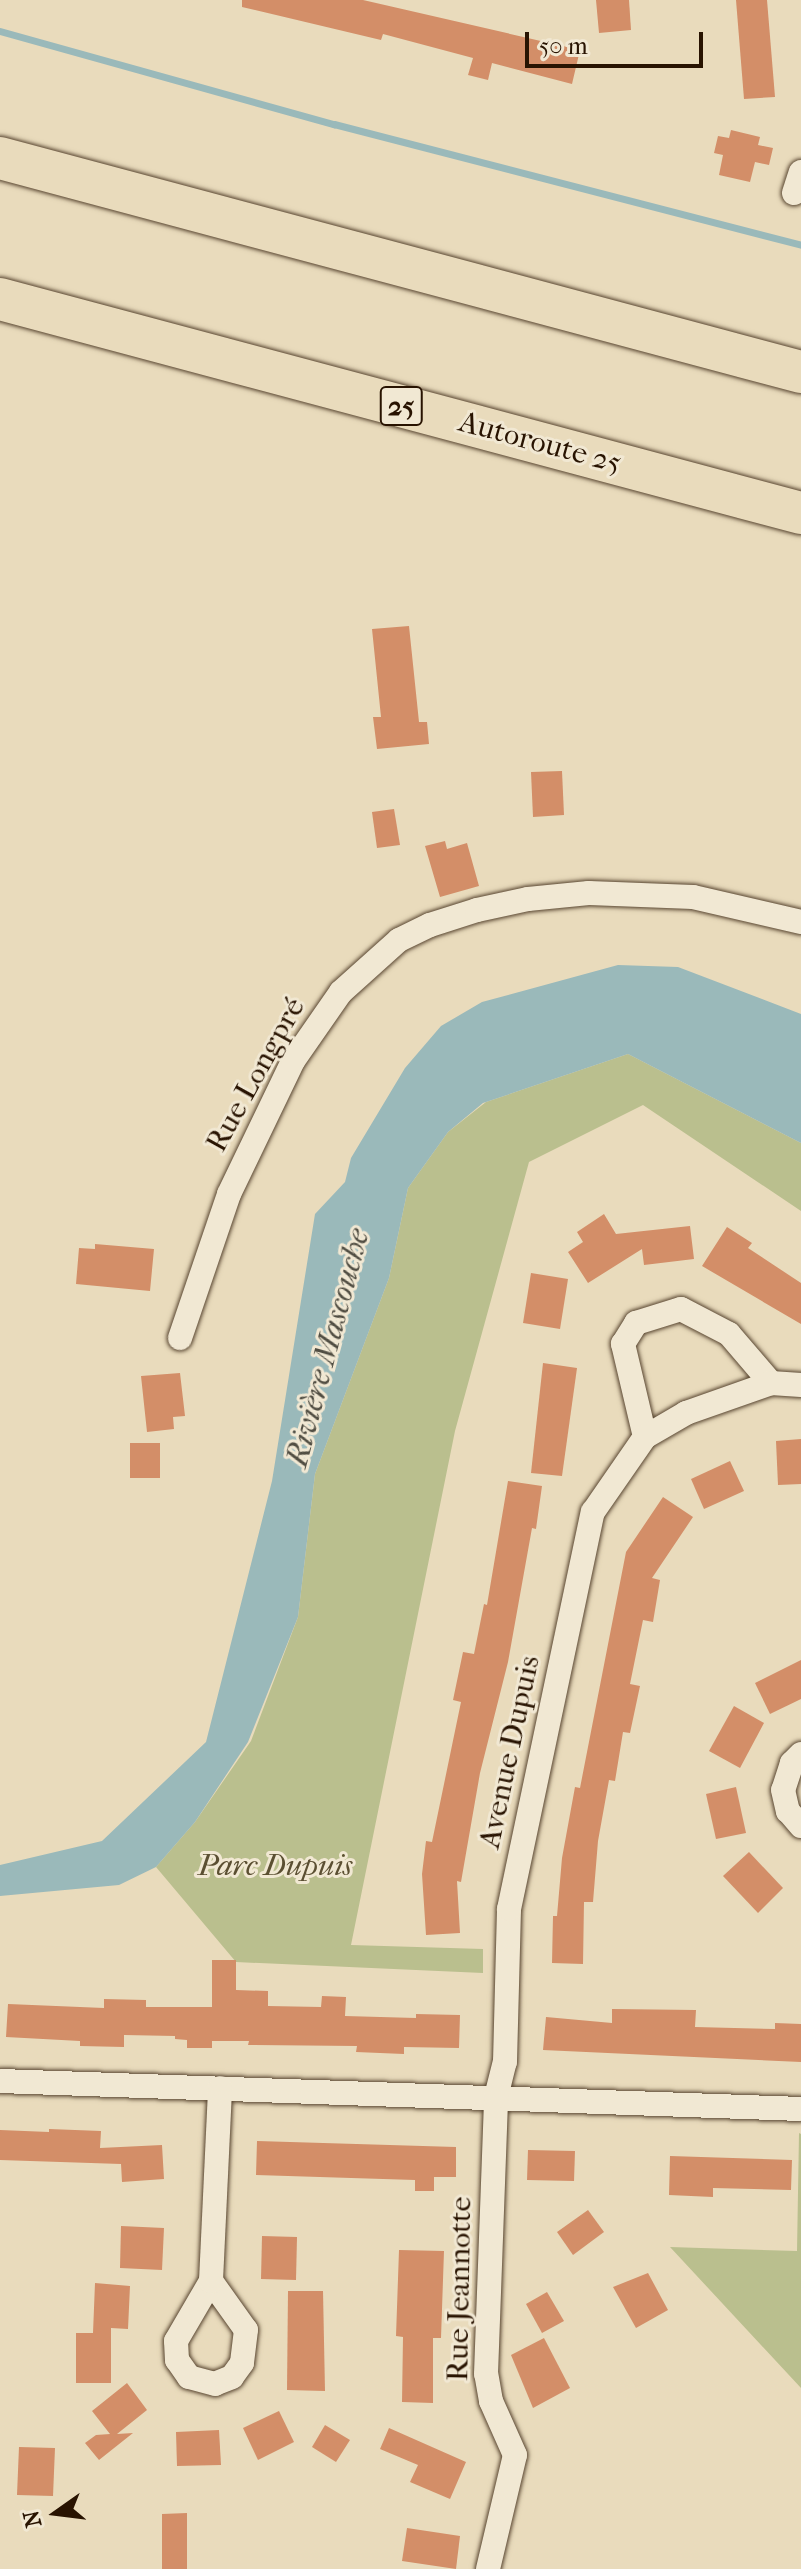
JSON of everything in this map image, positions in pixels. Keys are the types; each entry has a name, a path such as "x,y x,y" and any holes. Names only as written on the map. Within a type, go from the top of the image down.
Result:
{"highway":[{"path":"0,158 801,372"},
{"name":"Autoroute 25","path":"0,299 801,513"}],"street":[{"name":"Rue Longpré","path":"180,1338 229,1194 293,1061 341,992 399,940 430,925 477,910 528,899 589,893 693,897 801,922"},
{"path":"645,1437 623,1344 636,1323 681,1309 729,1334 771,1383"},
{"name":"Avenue Dupuis","path":"496,2097 505,2062 509,1909 593,1512 645,1437 686,1413 771,1383 801,1385"},
{"path":"801,1754 792,1763 783,1790 788,1811 801,1826"},
{"path":"0,2081 801,2109"},
{"path":"211,2281 220,2088"},
{"name":"Rue Jeannotte","path":"488,2569 515,2455 491,2401 486,2374 496,2097"}],"green space":[{"name":"Parc Dupuis","path":"628,1054 801,1143 801,1211 643,1105 529,1162 455,1431 351,1945 483,1949 483,1973 236,1962 156,1867 195,1822 251,1741 298,1617 315,1474 389,1278 408,1188 448,1132 486,1102"},
{"path":"799,2133 801,2388 670,2247 797,2251"}],"water":[{"name":"Rivière Mascouche","path":"618,965 678,967 801,1014 801,1143 628,1054 483,1103 448,1132 408,1188 389,1278 315,1474 298,1617 248,1742 195,1822 156,1867 119,1885 0,1896 0,1865 102,1841 206,1742 272,1481 315,1214 345,1182 351,1158 405,1068 441,1026 482,1002"}],"building":[{"path":"242,0 363,0 580,50 572,84 492,63 488,80 468,75 473,58 383,34 381,40 242,7"},
{"path":"596,0 629,0 631,30 599,33"},
{"path":"736,0 767,0 775,97 744,99"},
{"path":"731,130 760,137 758,145 773,148 769,165 755,162 750,182 719,175 723,155 714,153 718,136 729,138"},
{"path":"409,626 419,722 427,722 429,744 377,749 373,717 381,717 372,629"},
{"path":"562,771 564,815 533,817 531,772"},
{"path":"394,809 400,845 377,848 372,812"},
{"path":"445,841 447,849 467,843 479,886 440,897 425,846"},
{"path":"604,1214 616,1234 690,1226 694,1259 644,1265 642,1249 588,1283 568,1252 583,1242 577,1232"},
{"path":"727,1227 752,1243 748,1248 801,1283 801,1324 702,1266"},
{"path":"95,1244 154,1249 150,1291 76,1284 79,1248 95,1249"},
{"path":"531,1273 568,1279 560,1329 523,1323"},
{"path":"543,1363 577,1368 562,1476 531,1473"},
{"path":"180,1373 185,1416 173,1417 174,1429 147,1432 141,1376"},
{"path":"801,1439 801,1484 778,1485 776,1441"},
{"path":"130,1443 160,1443 160,1478 130,1478"},
{"path":"730,1461 744,1491 704,1509 691,1479"},
{"path":"508,1481 542,1486 536,1529 532,1528 508,1662 480,1773 461,1882 457,1881 460,1933 426,1935 422,1874 426,1841 432,1842 461,1702 453,1700 463,1652 474,1654 484,1604 487,1605"},
{"path":"663,1497 693,1517 652,1578 660,1580 653,1622 643,1620 630,1684 640,1686 630,1733 623,1732 615,1781 609,1780 598,1841 593,1902 584,1902 583,1964 552,1963 553,1916 557,1916 562,1858 575,1787 580,1788 626,1552"},
{"path":"801,1660 801,1699 770,1714 755,1683"},
{"path":"734,1706 764,1723 740,1768 709,1751"},
{"path":"736,1787 746,1833 716,1839 706,1794"},
{"path":"749,1852 783,1888 758,1913 723,1876"},
{"path":"212,1960 236,1960 236,1990 268,1991 268,2006 321,2007 322,1996 346,1997 345,2016 416,2018 416,2014 460,2015 459,2048 404,2047 404,2054 356,2052 357,2046 248,2045 249,2041 212,2041 212,2048 187,2048 187,2040 175,2039 175,2036 124,2035 124,2047 80,2046 80,2041 6,2037 8,2004 104,2008 104,1999 146,2000 146,2007 212,2007"},
{"path":"612,2009 696,2010 695,2027 775,2029 775,2023 801,2024 801,2062 543,2050 546,2017 612,2023"},
{"path":"49,2129 101,2131 100,2148 162,2145 164,2179 122,2182 121,2164 0,2160 0,2130 49,2132"},
{"path":"257,2141 456,2147 456,2177 434,2177 434,2191 415,2191 415,2180 256,2175"},
{"path":"528,2150 575,2151 574,2181 527,2180"},
{"path":"670,2156 792,2160 791,2190 713,2188 713,2197 669,2195"},
{"path":"588,2210 604,2232 573,2255 557,2232"},
{"path":"121,2226 164,2228 162,2270 120,2268"},
{"path":"262,2236 297,2237 296,2280 261,2279"},
{"path":"399,2250 444,2251 441,2338 433,2338 433,2403 402,2402 403,2337 396,2336"},
{"path":"648,2273 668,2310 636,2328 613,2287"},
{"path":"95,2283 130,2286 128,2329 111,2328 111,2383 76,2383 76,2333 93,2333"},
{"path":"288,2291 323,2291 325,2391 287,2390"},
{"path":"547,2292 564,2321 542,2333 526,2304"},
{"path":"544,2338 570,2388 533,2408 511,2355"},
{"path":"127,2383 147,2410 117,2434 133,2433 99,2460 85,2443 96,2435 110,2434 92,2411"},
{"path":"279,2411 294,2442 258,2460 243,2428"},
{"path":"325,2425 350,2440 336,2462 312,2447"},
{"path":"389,2428 466,2462 450,2499 410,2482 418,2465 380,2449"},
{"path":"219,2430 221,2465 177,2466 176,2432"},
{"path":"19,2447 55,2448 53,2496 17,2495"},
{"path":"187,2513 187,2569 162,2569 162,2514"},
{"path":"407,2528 460,2536 456,2569 402,2561"}],"waterway":[{"path":"0,31 334,124 801,245"}]}
